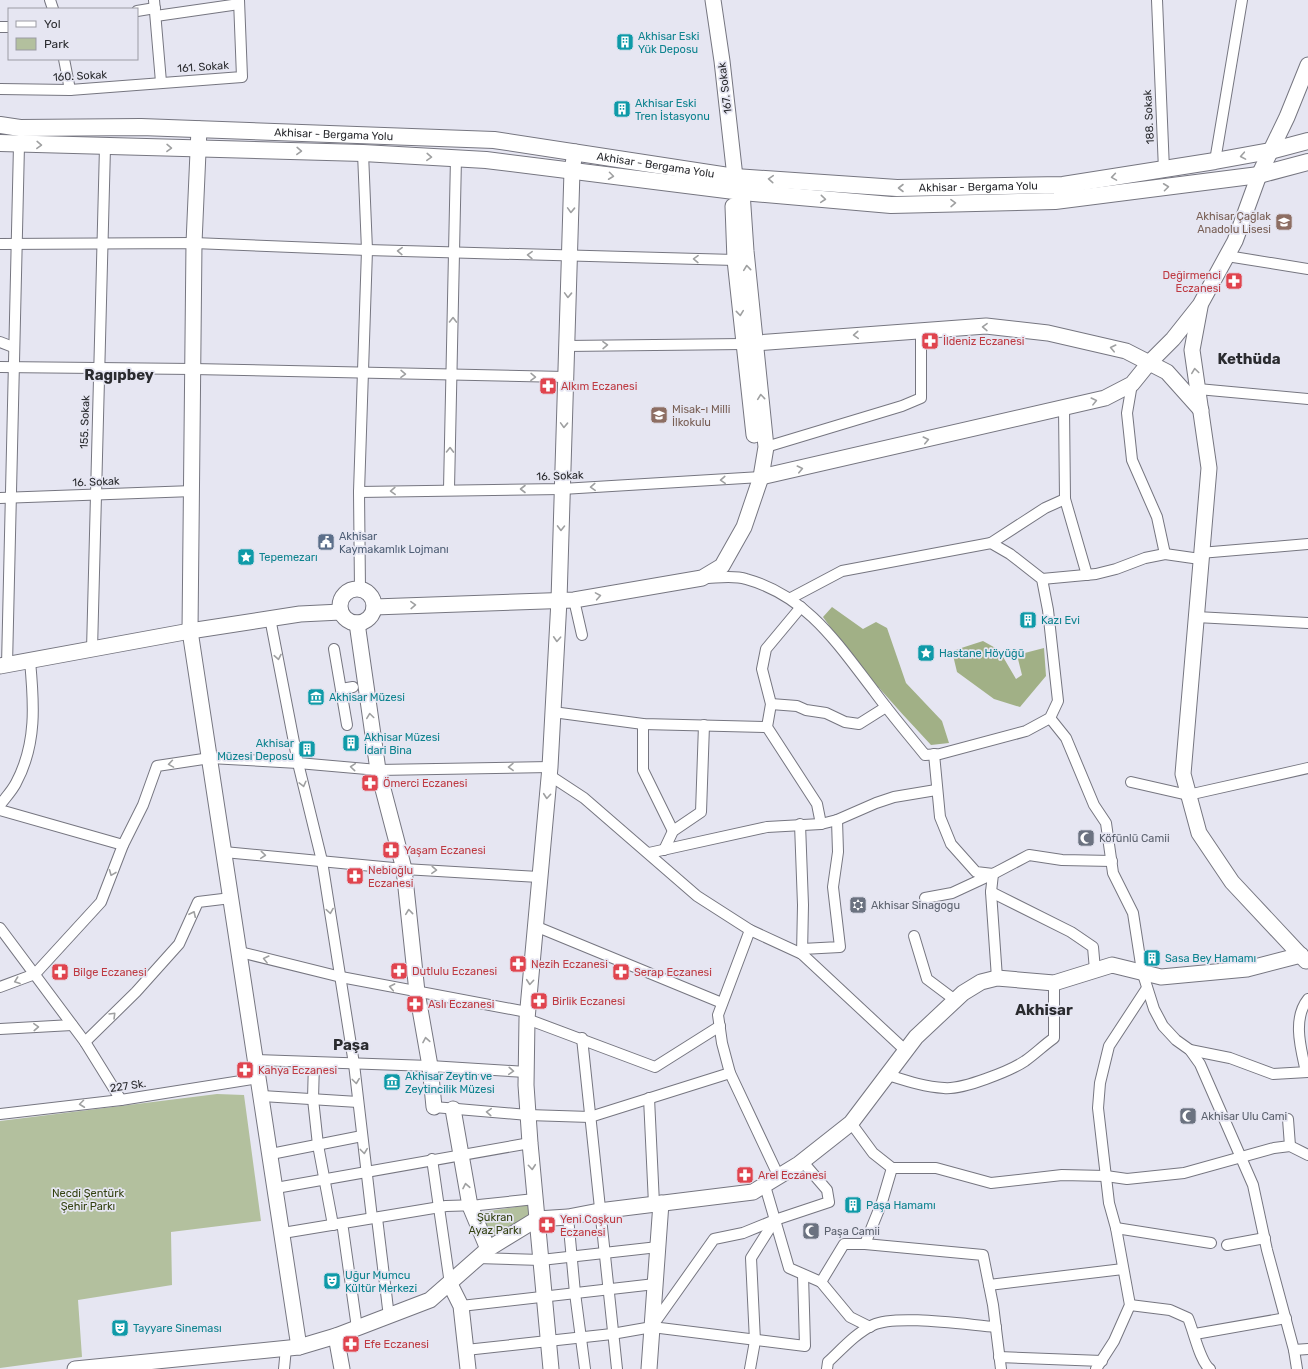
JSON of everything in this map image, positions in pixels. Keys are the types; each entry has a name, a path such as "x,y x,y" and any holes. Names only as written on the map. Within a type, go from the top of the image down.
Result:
{"main road":[{"name":"Akhisar - Bergama Yolu","path":"0,125 20,128 199,129 494,140 575,152 736,187 913,188 1064,185 1215,162 1270,151 1308,141"},
{"name":"Akhisar - Bergama Yolu","path":"0,143 363,153 486,160 572,171 736,187 891,205 1055,201 1259,176 1308,162"}],"street":[{"name":"167. Sokak","path":"712,0 722,61 736,187"},
{"name":"188. Sokak","path":"1157,0 1164,170"},
{"path":"1215,162 1242,0"},
{"path":"138,11 155,8 239,2"},
{"name":"161. Sokak","path":"161,82 242,77 239,2"},
{"path":"155,8 161,82"},
{"path":"64,60 70,90"},
{"path":"762,477 1105,398 1132,384 1149,363 1173,339 1200,305 1235,241 1259,176 1287,117 1308,65"},
{"name":"160. Sokak","path":"0,89 70,90 161,82"},
{"path":"199,129 194,243 193,490 190,631 283,1233 293,1347 284,1369"},
{"path":"19,144 13,347 14,368 11,498 3,666 190,631 270,618 300,614 341,612"},
{"name":"155. Sokak","path":"92,650 95,494 104,243 105,147"},
{"path":"551,1369 536,1219 528,1115 526,1072 527,1015 553,712 559,600 572,171 575,152"},
{"path":"360,590 359,492 364,373 366,250 363,153"},
{"path":"449,489 456,158"},
{"path":"702,578 722,566 744,527 762,477 766,447 735,260 736,187"},
{"path":"736,187 757,454 762,477"},
{"path":"0,244 194,243 454,253 735,260"},
{"path":"1227,256 1308,269"},
{"path":"1200,305 1192,350 1209,468 1200,556 1182,774 1199,833 1232,882 1306,957"},
{"path":"566,346 749,343 986,326 1048,333 1126,350 1167,372 1200,410"},
{"path":"766,447 902,406 921,398 921,331"},
{"path":"0,342 13,347"},
{"path":"0,367 193,369 565,378"},
{"path":"1132,384 1127,413 1132,460 1157,516 1165,554"},
{"path":"1198,389 1308,402"},
{"path":"1064,408 1065,499 1087,575"},
{"name":"16. Sokak","path":"359,492 449,489 562,489 762,477"},
{"name":"16. Sokak","path":"0,498 193,490"},
{"path":"791,598 842,571 991,543 1045,508 1065,499"},
{"path":"374,607 574,600 702,578 744,578 777,590 791,598 828,631 925,755 1026,731 1050,718 1058,701 1048,610 1042,579 1010,554 991,543"},
{"path":"1042,579 1087,575 1116,570 1145,558 1165,554 1200,556 1308,544"},
{"path":"360,590 368,594 374,602 374,607 373,612 367,620 357,623 348,620 341,612 341,602 350,591 360,590"},
{"path":"574,600 582,635"},
{"path":"801,607 766,649 762,669 771,704 767,727 816,804 821,824"},
{"path":"1196,617 1308,623"},
{"path":"270,618 298,763 322,861 354,1064 362,1136 389,1317"},
{"path":"357,623 378,770 404,869 417,992 430,1066 434,1107 528,1115 590,1117 730,1073"},
{"path":"334,649 347,725"},
{"path":"0,805 16,783 31,744 34,709 30,661"},
{"path":"341,689 353,687"},
{"path":"771,704 797,706 806,710 826,713 845,722 859,724 886,707"},
{"path":"553,712 643,724 767,727"},
{"path":"1050,718 1066,738 1094,805 1106,823 1113,873 1133,913 1142,971 1154,1009 1163,1026 1176,1040 1190,1050 1200,1064 1253,1185 1264,1238 1286,1318 1297,1369"},
{"path":"643,724 643,770 673,831"},
{"path":"664,850 673,831 701,812 704,725"},
{"path":"934,754 936,790 940,816 951,844 976,872 993,874"},
{"path":"0,987 34,974 101,902 123,845 143,804 157,766 210,758 298,763 378,770 549,771 584,798 697,896 750,930 802,951 905,1050"},
{"path":"1131,782 1188,794 1308,768"},
{"path":"649,853 767,827 821,824 837,820 882,801 936,790"},
{"path":"0,810 123,845"},
{"path":"802,951 840,947 833,887 838,852 837,820"},
{"path":"800,824 803,905 802,951"},
{"path":"224,852 404,869 539,877"},
{"path":"925,898 952,893 1029,855 1062,860 1112,861"},
{"path":"993,874 991,892 997,978"},
{"path":"991,892 1071,932 1093,947 1095,970"},
{"path":"86,1042 136,992 179,944 198,902 231,898"},
{"path":"535,926 722,1003"},
{"path":"0,928 86,1042 121,1100"},
{"path":"750,930 718,1015 730,1073 779,1177"},
{"path":"914,936 928,979 955,1000"},
{"path":"240,952 341,978 527,1015 655,1067 720,1026"},
{"path":"74,1369 167,1364 293,1347 336,1336 389,1317 430,1300 450,1284 482,1253 536,1219 568,1217 599,1211 753,1192 765,1186 802,1161 851,1123 916,1037 955,1000 981,982 997,978 1054,983 1112,965 1142,971 1161,977 1247,969 1306,957"},
{"path":"888,1075 917,1084 946,1089 972,1083 1002,1072 1024,1061 1054,1038 1054,983"},
{"path":"999,1357 1099,1365 1114,1341 1130,1305 1116,1228 1109,1203 1098,1108 1100,1083 1109,1046 1147,988"},
{"path":"1190,1050 1230,1058 1273,1074 1307,1072 1300,1045 1299,1025 1304,1004 1308,999"},
{"path":"0,1029 72,1025"},
{"path":"582,1038 599,1211 609,1290 612,1334 617,1369"},
{"path":"256,1060 430,1066 526,1072"},
{"path":"314,1062 313,1099 318,1144 333,1225"},
{"name":"227 Sk.","path":"0,1114 121,1100 259,1078"},
{"path":"262,1096 358,1102"},
{"path":"649,1098 657,1204 658,1246 649,1369"},
{"path":"453,1109 470,1206 482,1253"},
{"path":"1288,1119 1290,1146"},
{"path":"851,1123 873,1153 892,1168 936,1168 991,1183 1062,1175 1127,1178 1184,1173 1274,1148 1290,1146 1308,1155"},
{"path":"271,1154 362,1136"},
{"path":"276,1188 460,1154 530,1143"},
{"path":"432,1159 450,1284 461,1306 468,1369"},
{"path":"652,1327 714,1239 743,1233 775,1220 829,1202 827,1190 802,1161"},
{"path":"865,1244 882,1202 892,1168"},
{"path":"765,1186 789,1268 821,1282 850,1317 870,1327"},
{"path":"283,1233 440,1207 470,1206 535,1199"},
{"path":"568,1217 575,1293 585,1369"},
{"path":"750,1369 755,1341 751,1258 775,1220"},
{"path":"343,1228 357,1328"},
{"path":"1116,1228 1210,1243"},
{"path":"1227,1245 1264,1238"},
{"path":"821,1282 844,1244 865,1244 983,1255 990,1286 1001,1369"},
{"path":"482,1253 541,1260 604,1254 658,1246"},
{"path":"990,1286 1123,1269"},
{"path":"466,1350 612,1334 652,1327 805,1346 804,1275"},
{"path":"461,1306 544,1295 609,1290 655,1284"},
{"path":"1130,1305 1170,1310 1188,1318 1195,1334 1204,1364 1210,1369"},
{"path":"1195,1334 1286,1318"},
{"path":"827,1369 828,1362 855,1337 874,1325 905,1320 996,1328"},
{"path":"336,1336 342,1369"},
{"path":"1294,1350 1308,1349"}],"green space":[{"path":"832,607 863,629 876,622 887,628 906,683 942,721 949,743 931,745 875,683 848,651 823,617"},
{"path":"983,641 999,650 1016,679 1022,675 1017,655 1044,648 1046,676 1020,707 994,699 957,672 952,651"},
{"name":"Necdi Şentürk Şehir Parkı","path":"217,1094 244,1095 261,1221 171,1232 172,1285 78,1300 82,1357 0,1368 0,1121"},
{"name":"Şükran Ayaz Parkı","path":"528,1205 529,1218 489,1243 477,1213"}],"place":[{"name":"Akhisar Eski Yük Deposu","path":"625,42"},
{"name":"Akhisar Eski Tren İstasyonu","path":"622,109"},
{"name":"Akhisar Çağlak Anadolu Lisesi","path":"1284,222"},
{"name":"Değirmenci Eczanesi","path":"1234,281"},
{"name":"İldeniz Eczanesi","path":"930,341"},
{"name":"Alkım Eczanesi","path":"548,386"},
{"name":"Misak-ı Milli İlkokulu","path":"659,415"},
{"name":"Akhisar Kaymakamlık Lojmanı","path":"326,542"},
{"name":"Tepemezarı","path":"246,557"},
{"name":"Kazı Evi","path":"1028,620"},
{"name":"Hastane Höyüğü","path":"926,653"},
{"name":"Akhisar Müzesi","path":"316,697"},
{"name":"Akhisar Müzesi İdari Bina","path":"351,743"},
{"name":"Akhisar Müzesi Deposu","path":"307,749"},
{"name":"Ömerci Eczanesi","path":"370,783"},
{"name":"Köfünlü Camii","path":"1086,838"},
{"name":"Yaşam Eczanesi","path":"391,850"},
{"name":"Nebioğlu Eczanesi","path":"355,876"},
{"name":"Akhisar Sinagogu","path":"858,905"},
{"name":"Sasa Bey Hamamı","path":"1152,958"},
{"name":"Nezih Eczanesi","path":"518,964"},
{"name":"Dutlulu Eczanesi","path":"399,971"},
{"name":"Bilge Eczanesi","path":"60,972"},
{"name":"Serap Eczanesi","path":"621,972"},
{"name":"Birlik Eczanesi","path":"539,1001"},
{"name":"Aslı Eczanesi","path":"415,1004"},
{"name":"Kahya Eczanesi","path":"245,1070"},
{"name":"Akhisar Zeytin ve Zeytincilik Müzesi","path":"392,1082"},
{"name":"Akhisar Ulu Cami","path":"1188,1116"},
{"name":"Arel Eczanesi","path":"745,1175"},
{"name":"Paşa Hamamı","path":"853,1205"},
{"name":"Yeni Coşkun Eczanesi","path":"547,1225"},
{"name":"Paşa Camii","path":"811,1231"},
{"name":"Uğur Mumcu Kültür Merkezi","path":"332,1281"},
{"name":"Tayyare Sineması","path":"120,1328"},
{"name":"Efe Eczanesi","path":"351,1344"}],"district":[{"name":"Kethüda","path":"1249,359"},
{"name":"Ragıpbey","path":"119,375"},
{"name":"Akhisar","path":"1044,1010"},
{"name":"Paşa","path":"351,1045"}]}
